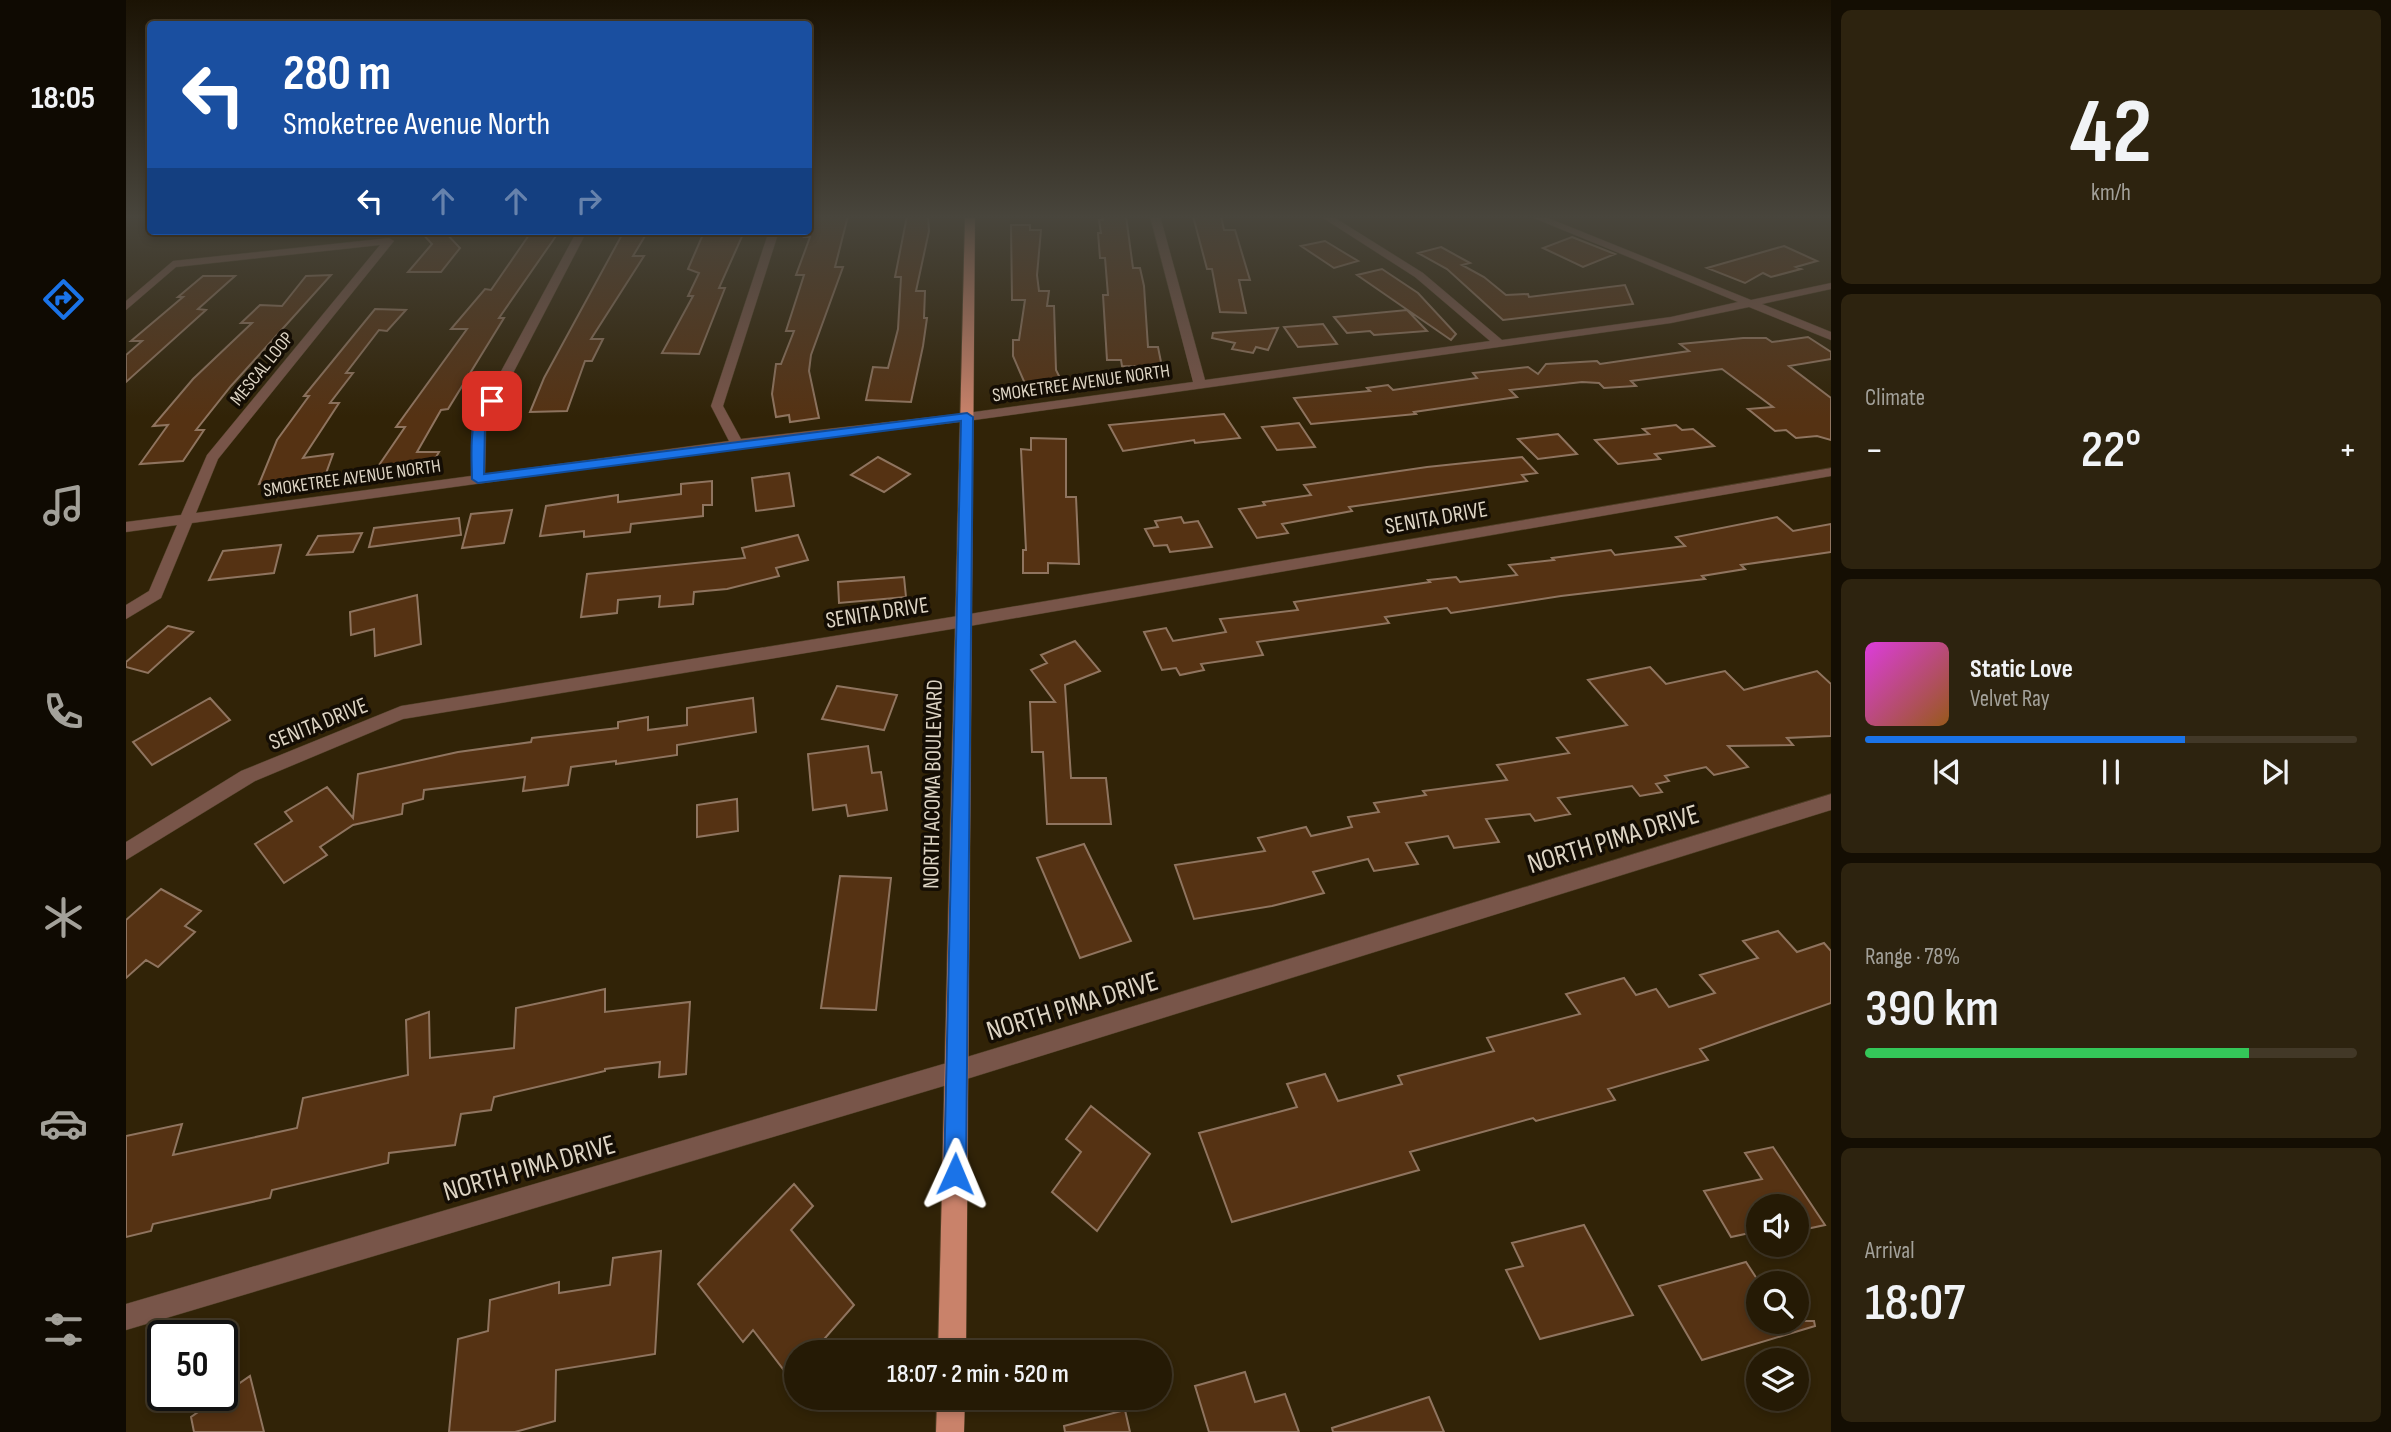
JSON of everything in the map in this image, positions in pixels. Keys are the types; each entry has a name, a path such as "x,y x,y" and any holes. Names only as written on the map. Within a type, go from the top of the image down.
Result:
{"main road":[{"name":"NORTH ACOMA BOULEVARD","path":"952,1340 969,283"},
{"path":"950,1432 951,1410"}],"street":[{"name":"MESCAL LOOP","path":"126,307 152,283"},
{"name":"MESCAL LOOP","path":"188,520 212,458 356,283"},
{"path":"478,479 479,425 554,283"},
{"path":"737,444 717,407 757,283"},
{"path":"1174,283 1200,384"},
{"path":"1428,283 1499,343"},
{"path":"1700,283 1831,336"},
{"name":"SMOKETREE AVENUE NORTH","path":"126,527 737,444 967,417 1671,320 1831,286"},
{"name":"SENITA DRIVE","path":"126,852 248,776 401,713 964,621 1831,472"},
{"path":"126,613 155,594 188,520"},
{"name":"NORTH PIMA DRIVE","path":"126,1317 957,1071 1831,802"}],"building":[{"path":"195,283 227,283 198,309 206,310 126,382 126,355 142,341 131,341 183,297 178,297"},
{"path":"301,283 324,283 231,386 196,430 204,430 183,461 140,464 168,425 153,426 193,379 252,323 241,323 260,305 282,306"},
{"path":"496,283 523,283 499,318 504,318 448,409 441,410 417,452 439,452 428,471 375,471 405,427 396,427 467,329 451,329 485,289 491,290"},
{"path":"596,283 627,283 591,339 603,339 592,361 585,361 567,411 530,412 544,378"},
{"path":"694,283 721,283 719,288 725,288 699,354 662,353 693,296 688,296"},
{"path":"801,283 837,283 811,355 809,371 819,418 790,422 789,415 776,417 772,394 776,364 781,364 794,331 786,331"},
{"path":"901,283 918,283 916,291 925,291 924,318 927,318 911,402 866,400 873,367 888,368 898,329"},
{"path":"1012,283 1038,283 1039,291 1049,291 1047,306 1054,306 1056,370 1062,382 1026,386 1013,356 1013,340 1019,340 1025,300 1012,300"},
{"path":"1107,283 1143,283 1148,347 1158,347 1162,367 1122,366 1121,360 1107,360 1103,295 1108,295"},
{"path":"1215,283 1240,283 1246,313 1220,312"},
{"path":"1368,283 1403,283 1418,293 1456,334 1451,340"},
{"path":"1462,283 1491,283 1506,295 1528,294 1529,297 1625,285 1633,304 1503,320"},
{"path":"375,309 406,310 387,331 379,330 346,373 353,373 330,403 339,403 303,458 333,454 325,476 259,484 277,440 309,396 304,396"},
{"path":"1407,310 1427,331 1374,335 1370,331 1347,333 1334,317"},
{"path":"1323,324 1337,344 1298,347 1284,327"},
{"path":"1278,328 1268,350 1256,347 1253,353 1232,349 1235,343 1212,338 1213,333"},
{"path":"1808,337 1831,352 1831,359 1789,366 1831,398 1831,440 1817,436 1796,438 1786,430 1775,431 1748,409 1773,407 1722,369 1631,381 1636,386 1604,388 1599,383 1582,382 1510,390 1517,397 1414,412 1416,414 1311,424 1294,398 1370,391 1367,388 1388,385 1393,390 1477,378 1473,373 1528,367 1538,374 1546,364 1597,361 1600,364 1689,351 1680,344 1743,338 1766,338 1772,342"},
{"path":"1224,414 1240,438 1195,443 1194,440 1123,451 1109,425"},
{"path":"1299,423 1315,447 1277,450 1262,427"},
{"path":"1676,425 1682,430 1693,429 1714,446 1655,454 1660,459 1618,464 1595,440 1649,434 1643,429"},
{"path":"1558,434 1577,454 1538,459 1518,439"},
{"path":"1031,438 1066,439 1066,497 1076,497 1079,564 1048,563 1048,573 1023,573 1023,550 1026,550 1021,449 1031,450"},
{"path":"878,457 910,474 884,492 851,475"},
{"path":"1522,457 1537,473 1522,475 1527,481 1349,507 1352,511 1282,524 1288,533 1257,538 1239,509 1265,505 1263,502 1311,495 1304,485 1427,467"},
{"path":"789,473 794,506 756,511 752,478"},
{"path":"712,481 712,505 703,505 703,516 631,524 630,532 584,537 584,531 540,536 546,506 618,495 618,502 681,494 681,484"},
{"path":"512,510 504,543 462,548 471,514"},
{"path":"1181,517 1184,523 1198,521 1212,547 1170,552 1167,545 1154,546 1145,529 1158,527 1155,521"},
{"path":"1777,517 1793,531 1831,524 1831,552 1741,565 1745,569 1702,576 1705,579 1561,596 1451,613 1447,608 1385,617 1389,623 1257,642 1263,655 1201,664 1204,670 1180,675 1176,668 1162,670 1144,632 1166,628 1173,641 1226,632 1220,619 1298,610 1294,602 1430,582 1428,580 1456,577 1460,582 1517,575 1509,565 1554,560 1552,558 1611,550 1615,555 1685,546 1676,537"},
{"path":"459,518 461,535 369,547 374,528"},
{"path":"362,533 353,552 307,555 318,536"},
{"path":"798,535 808,560 776,568 779,576 727,589 694,592 693,604 659,607 660,596 618,600 617,613 581,617 587,574 745,558 742,548"},
{"path":"281,545 274,573 209,580 223,551"},
{"path":"904,577 906,597 839,603 838,582"},
{"path":"417,595 421,644 375,656 374,629 351,635 350,612"},
{"path":"168,626 193,632 148,673 126,667 126,662"},
{"path":"1075,641 1100,671 1065,685 1071,778 1106,778 1111,824 1047,824 1043,752 1032,752 1030,702 1055,702 1031,670 1047,663 1041,655"},
{"path":"1650,667 1666,684 1725,671 1744,690 1817,671 1831,684 1831,736 1787,738 1793,745 1728,746 1748,767 1714,775 1706,767 1665,776 1669,781 1656,784 1662,792 1640,796 1632,786 1558,798 1570,814 1535,821 1530,814 1486,819 1499,842 1454,848 1448,836 1406,843 1418,864 1374,871 1368,859 1313,872 1324,893 1272,906 1194,919 1175,865 1265,851 1258,838 1306,827 1311,836 1352,827 1348,817 1379,812 1374,803 1426,795 1423,791 1507,780 1497,765 1569,753 1557,738 1627,725 1588,680"},
{"path":"837,686 897,695 884,730 822,719"},
{"path":"210,698 230,720 152,765 133,742"},
{"path":"753,698 756,732 677,745 677,755 571,767 568,785 523,791 525,777 424,790 423,799 403,804 402,814 353,825 320,847 327,855 284,883 255,844 292,821 285,812 327,787 353,818 358,774 458,752 531,742 532,738 618,728 618,722 648,717 648,730 687,725 687,708"},
{"path":"868,746 872,773 881,772 887,810 848,816 846,805 813,810 808,754"},
{"path":"737,799 738,831 697,837 697,805"},
{"path":"1084,844 1131,941 1080,958 1037,858"},
{"path":"840,876 891,878 876,1010 821,1008"},
{"path":"161,889 201,911 185,926 195,932 158,967 146,960 126,978 126,920"},
{"path":"1778,931 1797,952 1824,943 1831,951 1831,1003 1700,1049 1708,1060 1608,1089 1615,1100 1536,1121 1533,1118 1410,1152 1419,1170 1232,1222 1199,1133 1297,1107 1287,1084 1325,1074 1338,1101 1402,1084 1398,1076 1494,1051 1487,1038 1580,1014 1566,994 1624,978 1636,995 1656,989 1669,1007 1715,993 1700,975 1758,958 1743,941"},
{"path":"605,989 605,1012 690,1002 686,1074 659,1077 660,1062 605,1069 494,1097 491,1110 461,1114 455,1145 389,1153 388,1163 272,1190 270,1198 153,1224 151,1231 126,1237 126,1136 182,1124 173,1155 297,1128 303,1098 408,1075 406,1020 429,1012 430,1058 514,1048 516,1008"},
{"path":"1091,1106 1150,1154 1097,1231 1052,1192 1081,1152 1066,1139"},
{"path":"1773,1147 1804,1194 1746,1194 1746,1234 1731,1237 1704,1191 1762,1179 1745,1153"},
{"path":"794,1184 813,1206 791,1230 854,1305 823,1340 784,1340 784,1370 753,1330 743,1342 698,1284"},
{"path":"1809,1201 1825,1225 1809,1228"},
{"path":"1584,1225 1633,1315 1540,1339 1506,1270 1523,1266 1512,1243"},
{"path":"661,1251 655,1354 556,1370 555,1421 515,1432 449,1432 458,1339 488,1331 490,1300 559,1282 559,1293 610,1285 613,1258"},
{"path":"1746,1262 1752,1271 1746,1271 1746,1334 1788,1334 1702,1360 1659,1286"},
{"path":"1809,1321 1814,1321 1815,1326 1809,1328"},
{"path":"1245,1372 1255,1402 1285,1394 1299,1432 1209,1432 1195,1386"},
{"path":"250,1376 264,1432 194,1432 191,1417 200,1411 238,1411 238,1384"},
{"path":"1429,1397 1444,1432 1333,1432 1332,1428"},
{"path":"1125,1410 1130,1432 1065,1432 1064,1426"}],"route":[{"path":"492,401 479,425 478,479 737,444 967,417 955,1174"}]}
